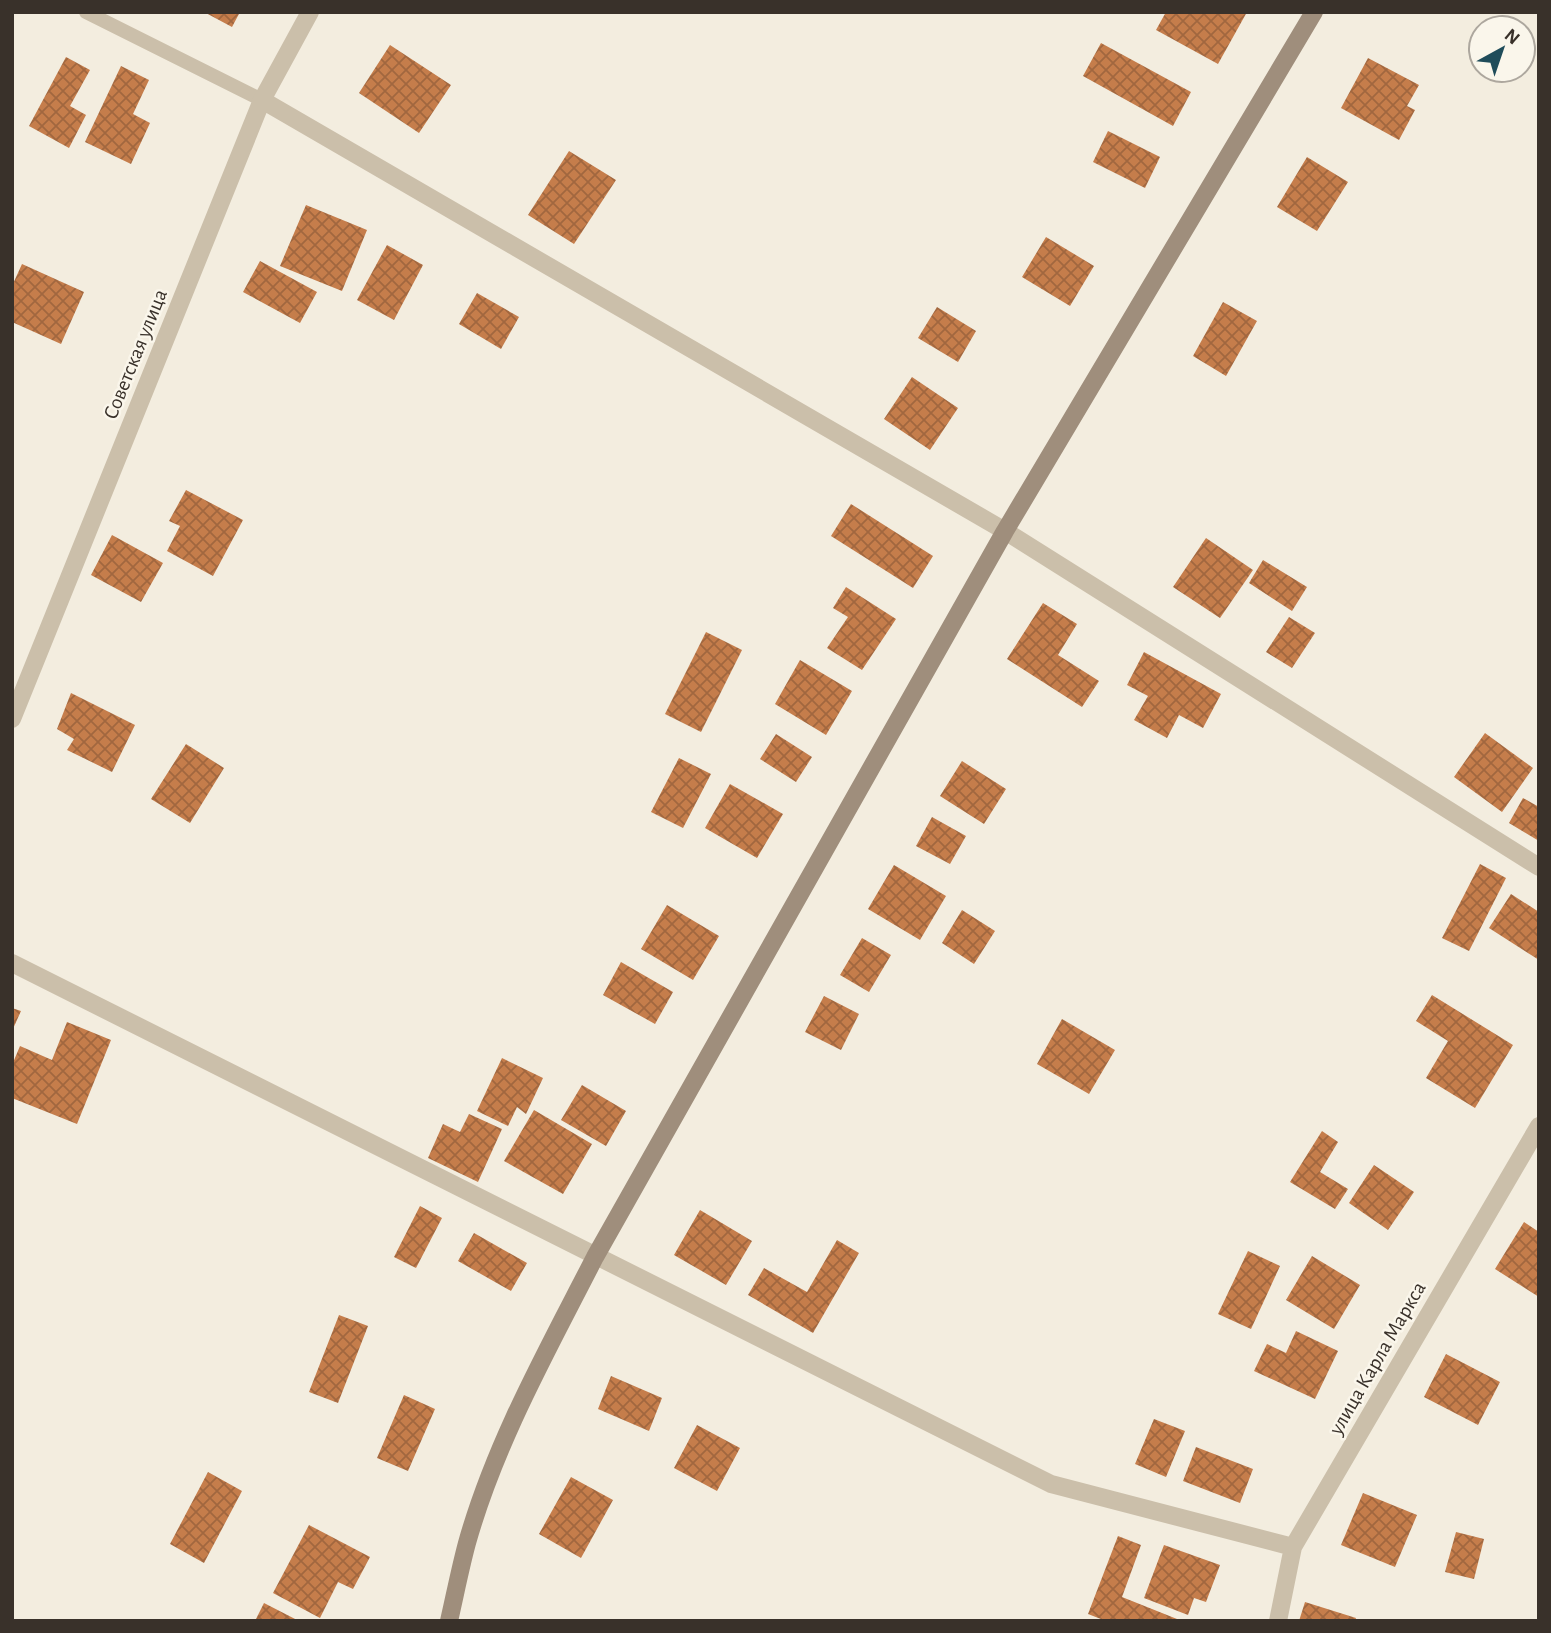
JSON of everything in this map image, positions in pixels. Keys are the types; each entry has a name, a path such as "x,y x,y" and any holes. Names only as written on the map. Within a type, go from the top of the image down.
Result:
{"street":[{"name":"Советская улица","path":"12,719 262,100 310,12"},
{"path":"449,1621 468,1541 494,1466 539,1365 595,1257 1004,531 1314,12"},
{"path":"262,100 1004,531 1539,867"},
{"path":"12,962 1051,1484 1293,1547"},
{"name":"улица Карла Маркса","path":"1278,1621 1293,1547 1539,1126"}],"lane":[{"path":"86,12 262,100"}],"building":[{"path":"204,12 240,12 232,27"},
{"path":"1166,12 1247,12 1218,64 1156,30"},
{"path":"1101,43 1191,92 1173,126 1083,76"},
{"path":"390,45 451,85 419,133 359,93"},
{"path":"66,57 90,70 70,106 86,115 69,148 29,126"},
{"path":"1368,58 1419,85 1407,106 1415,110 1399,140 1341,108"},
{"path":"121,66 149,80 133,114 150,123 131,164 85,142"},
{"path":"1108,131 1160,157 1145,188 1093,162"},
{"path":"569,151 616,180 574,244 528,215"},
{"path":"1307,157 1348,182 1317,231 1277,207"},
{"path":"306,205 367,230 342,291 280,266"},
{"path":"1046,237 1094,266 1070,306 1022,277"},
{"path":"387,245 423,265 394,320 357,300"},
{"path":"260,261 317,292 300,323 243,292"},
{"path":"22,264 84,292 61,344 12,322 12,286"},
{"path":"477,293 519,317 501,349 459,324"},
{"path":"1223,302 1257,321 1226,376 1193,356"},
{"path":"937,307 976,331 958,362 918,338"},
{"path":"912,377 958,408 930,450 884,419"},
{"path":"186,490 243,520 213,576 167,551 180,526 169,521"},
{"path":"851,504 933,556 913,588 831,536"},
{"path":"112,535 163,563 141,602 91,575"},
{"path":"1206,538 1253,570 1220,618 1173,587"},
{"path":"1263,560 1307,587 1292,611 1249,583"},
{"path":"846,587 896,619 862,670 827,648 848,617 833,608"},
{"path":"1043,603 1077,624 1058,655 1099,681 1082,707 1007,659"},
{"path":"1289,617 1315,633 1292,668 1266,652"},
{"path":"706,632 742,650 701,732 665,714"},
{"path":"1144,652 1221,694 1203,728 1179,715 1167,738 1134,720 1148,696 1127,685"},
{"path":"800,660 852,691 826,735 775,704"},
{"path":"71,693 135,725 112,772 67,750 74,739 57,729"},
{"path":"1485,733 1533,768 1502,812 1454,777"},
{"path":"776,734 812,757 796,782 760,759"},
{"path":"186,744 224,768 190,823 151,799"},
{"path":"679,758 711,774 683,828 651,812"},
{"path":"962,761 1006,789 984,824 940,796"},
{"path":"730,784 783,814 757,858 705,828"},
{"path":"1523,798 1539,807 1539,841 1509,823"},
{"path":"932,817 966,836 950,864 916,846"},
{"path":"1480,864 1506,878 1469,951 1442,938"},
{"path":"894,865 946,896 920,940 868,909"},
{"path":"1511,894 1539,912 1539,960 1489,928"},
{"path":"667,905 719,936 693,980 641,949"},
{"path":"962,910 995,931 974,964 942,943"},
{"path":"862,938 891,955 869,992 840,975"},
{"path":"621,962 673,992 655,1024 603,995"},
{"path":"1432,995 1513,1045 1475,1108 1426,1078 1448,1041 1416,1021"},
{"path":"824,996 859,1014 841,1050 805,1032"},
{"path":"12,1008 21,1011 12,1031"},
{"path":"1062,1019 1115,1050 1089,1094 1037,1064"},
{"path":"67,1022 111,1040 77,1124 12,1098 12,1065 20,1046 52,1060"},
{"path":"502,1058 543,1078 526,1114 517,1107 508,1126 477,1111"},
{"path":"582,1085 626,1111 606,1146 561,1120"},
{"path":"534,1110 592,1144 563,1194 504,1161"},
{"path":"469,1114 502,1129 478,1182 428,1158 443,1124 460,1132"},
{"path":"1322,1131 1338,1142 1320,1172 1348,1189 1335,1209 1290,1182"},
{"path":"1374,1165 1414,1192 1388,1230 1349,1203"},
{"path":"420,1206 442,1218 416,1268 394,1257"},
{"path":"700,1210 752,1241 726,1285 674,1255"},
{"path":"1524,1222 1539,1232 1539,1297 1495,1269"},
{"path":"474,1233 527,1263 511,1291 458,1261"},
{"path":"837,1240 859,1253 813,1333 748,1295 764,1268 807,1292"},
{"path":"1248,1251 1280,1266 1251,1329 1218,1314"},
{"path":"1312,1256 1360,1285 1334,1329 1286,1300"},
{"path":"339,1315 368,1326 338,1403 309,1392"},
{"path":"1296,1331 1338,1351 1315,1399 1254,1371 1267,1344 1286,1353"},
{"path":"1446,1354 1500,1382 1478,1425 1424,1397"},
{"path":"611,1376 662,1398 649,1431 598,1409"},
{"path":"404,1395 435,1409 408,1471 377,1458"},
{"path":"1154,1419 1185,1431 1166,1477 1135,1464"},
{"path":"697,1425 740,1448 717,1491 674,1468"},
{"path":"1196,1447 1253,1469 1240,1503 1183,1481"},
{"path":"208,1472 242,1491 204,1563 170,1544"},
{"path":"571,1477 613,1500 581,1558 539,1534"},
{"path":"1363,1493 1417,1515 1395,1567 1341,1545"},
{"path":"309,1525 370,1557 353,1589 338,1582 320,1618 273,1593"},
{"path":"1456,1532 1484,1539 1474,1579 1445,1572"},
{"path":"1118,1536 1141,1545 1122,1597 1182,1621 1106,1621 1088,1614"},
{"path":"1164,1545 1220,1565 1206,1602 1194,1598 1188,1615 1144,1598"},
{"path":"1305,1602 1356,1618 1355,1621 1299,1621"},
{"path":"264,1603 299,1621 255,1621"}]}
